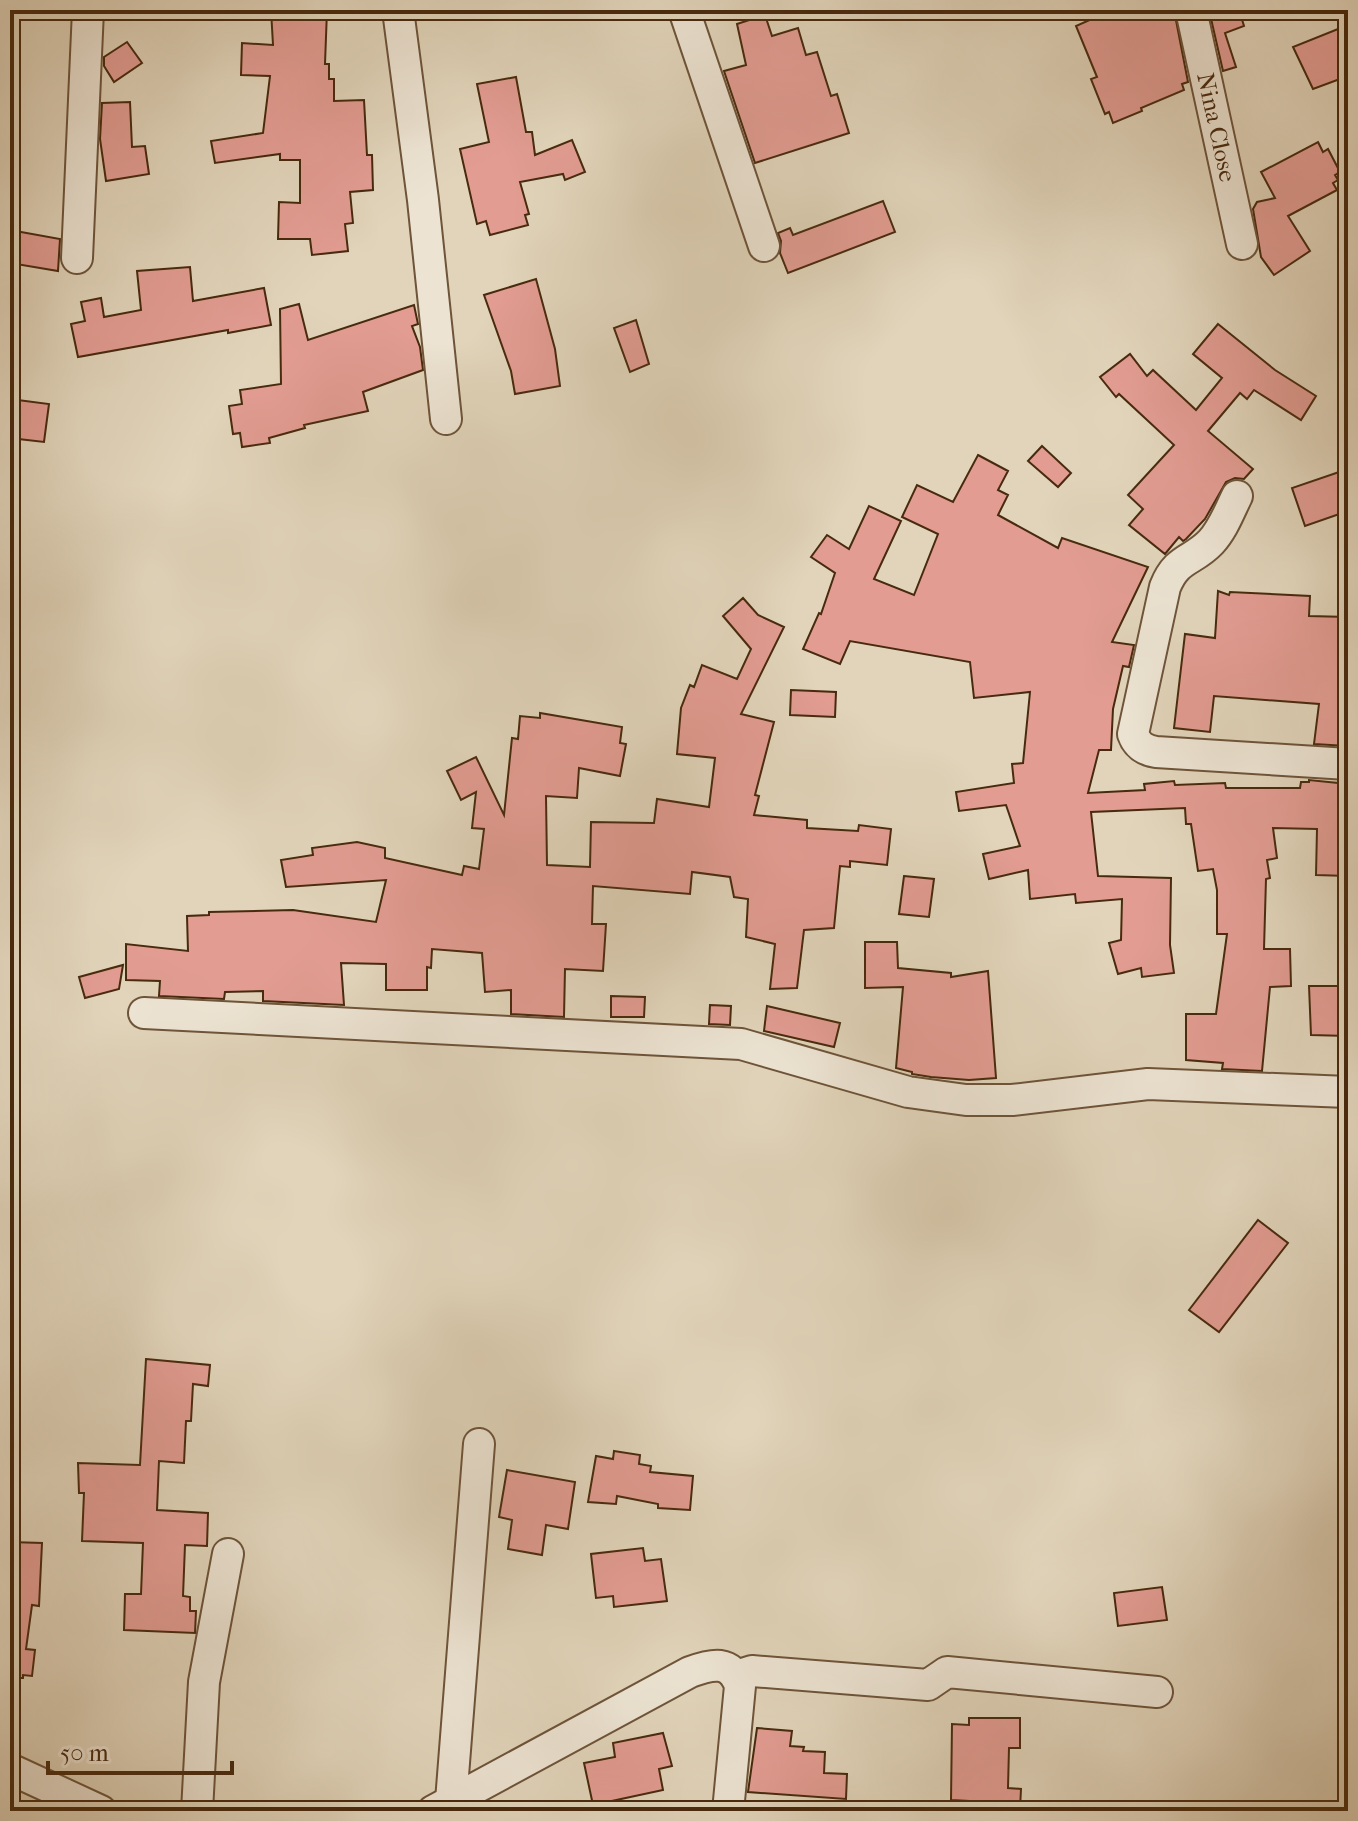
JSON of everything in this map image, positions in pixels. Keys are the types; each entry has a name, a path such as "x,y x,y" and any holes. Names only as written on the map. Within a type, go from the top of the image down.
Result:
{"street":[{"path":"77,258 88,10"},
{"path":"398,10 423,200 446,419"},
{"path":"684,10 764,246"},
{"name":"Nina Close","path":"1191,10 1242,244"},
{"path":"1237,496 1210,544 1171,571 1133,734 1141,747 1156,752 1348,764"},
{"path":"144,1013 741,1044 908,1092 966,1100 1012,1100 1148,1084 1348,1092"},
{"path":"442,1806 479,1444"},
{"path":"197,1811 204,1682 228,1554"},
{"path":"442,1806 690,1672 716,1664 729,1667 740,1686 728,1811"},
{"path":"736,1676 752,1671 928,1685 947,1672 1157,1692"},
{"path":"10,1769 101,1811"}],"building":[{"path":"271,10 327,10 325,64 329,64 329,79 334,79 334,101 364,100 367,155 372,155 373,190 350,192 353,223 345,224 348,251 312,255 310,239 278,239 279,202 300,203 300,160 280,160 280,154 215,163 211,141 263,133 270,76 241,75 242,43 273,45"},
{"path":"1112,10 1174,10 1188,82 1182,84 1184,90 1113,123 1109,112 1105,114 1091,79 1097,77 1076,26"},
{"path":"1209,10 1239,10 1244,26 1225,33 1236,67 1223,71"},
{"path":"765,15 772,36 798,28 806,55 817,52 831,96 837,94 849,133 755,163 724,71 746,65 737,24"},
{"path":"1348,25 1348,76 1313,89 1293,47"},
{"path":"127,42 142,63 114,82 104,66 104,57"},
{"path":"516,77 526,132 532,132 535,155 572,140 585,172 565,180 563,174 520,182 529,214 525,215 528,225 490,235 486,221 477,224 460,149 489,142 477,84"},
{"path":"130,102 132,147 145,146 149,174 106,181 100,139 102,103"},
{"path":"1318,142 1323,152 1328,149 1340,172 1335,175 1338,180 1333,183 1337,190 1288,216 1310,251 1274,275 1261,257 1253,209 1257,202 1275,198 1261,172"},
{"path":"883,201 895,232 788,273 780,253 778,233 790,228 793,235"},
{"path":"10,230 60,239 58,271 10,263"},
{"path":"190,267 193,301 264,288 271,325 78,357 71,324 85,321 81,302 101,298 104,317 141,310 137,271"},
{"path":"536,279 555,349 560,386 515,394 511,371 484,295"},
{"path":"299,304 308,340 414,305 418,324 412,326 420,347 423,370 363,392 368,411 304,425 305,428 269,438 270,443 242,447 240,433 233,434 229,406 242,404 240,390 281,384 280,309"},
{"path":"636,320 649,364 630,372 614,328"},
{"path":"1218,324 1275,370 1316,396 1301,420 1254,390 1247,399 1240,393 1208,431 1253,469 1244,479 1235,478 1226,482 1205,519 1186,539 1183,541 1179,537 1165,554 1129,525 1143,509 1128,495 1174,445 1119,394 1116,397 1100,377 1130,354 1147,376 1153,370 1196,410 1222,378 1193,354"},
{"path":"10,399 49,404 44,442 10,438"},
{"path":"1042,446 1071,473 1058,487 1028,461"},
{"path":"978,455 1008,471 998,490 1008,495 998,515 1058,548 1062,538 1148,567 1112,642 1134,645 1129,667 1123,666 1113,709 1111,750 1099,750 1088,793 1145,790 1144,784 1174,781 1175,785 1225,783 1226,788 1300,788 1301,782 1309,780 1348,784 1348,876 1316,875 1317,829 1273,828 1277,858 1267,860 1270,878 1266,879 1264,949 1290,949 1291,986 1270,987 1262,1071 1222,1069 1223,1063 1186,1060 1186,1014 1216,1014 1227,934 1217,934 1217,890 1213,869 1198,871 1191,824 1186,824 1185,808 1091,812 1098,876 1171,878 1170,945 1174,973 1142,977 1141,968 1118,974 1109,943 1121,940 1122,899 1076,903 1075,894 1030,899 1028,870 989,879 983,854 1020,846 1006,805 959,811 956,792 1014,783 1012,764 1023,763 1030,692 974,698 970,662 850,641 840,664 803,649 821,614 835,573 811,557 827,535 849,549 869,506 901,521 874,579 914,595 938,534 902,517 917,485 953,502"},
{"path":"1348,469 1348,511 1305,526 1292,488"},
{"path":"1218,591 1229,595 1230,592 1310,596 1309,616 1348,617 1347,746 1314,744 1319,704 1214,696 1210,732 1174,728 1185,634 1215,638"},
{"path":"743,598 758,615 784,627 741,714 774,722 755,795 759,796 754,815 807,820 807,828 858,831 859,825 891,829 887,865 850,861 850,867 840,866 834,928 804,930 797,988 770,989 775,944 746,937 748,899 734,897 730,877 692,872 690,894 593,886 592,924 606,924 603,971 565,969 564,1017 511,1014 511,990 485,992 482,953 432,949 431,968 427,967 427,990 386,990 386,964 341,963 344,1005 263,1001 263,991 225,992 224,999 159,996 160,981 126,980 126,944 188,951 187,916 209,915 209,912 293,910 376,922 386,880 286,887 281,860 313,855 312,848 357,842 385,848 385,858 462,875 464,866 479,869 484,829 472,828 476,792 461,800 447,771 476,757 504,815 512,738 518,739 520,716 540,718 540,713 622,727 620,743 626,744 620,776 579,768 577,798 546,796 547,865 590,867 591,822 654,823 657,799 709,807 715,758 677,754 681,708 690,685 694,687 702,665 737,679 751,649 723,616"},
{"path":"791,690 836,692 835,717 790,715"},
{"path":"904,876 934,879 929,917 899,914"},
{"path":"865,942 897,942 898,968 951,973 951,977 988,971 996,1078 969,1080 931,1077 896,1068 903,987 865,988"},
{"path":"123,965 119,989 85,998 79,977"},
{"path":"1309,986 1348,986 1348,1036 1311,1035"},
{"path":"611,996 645,997 644,1017 611,1017"},
{"path":"710,1005 731,1006 730,1025 709,1024"},
{"path":"767,1006 840,1023 834,1047 764,1031"},
{"path":"1258,1220 1288,1243 1219,1332 1189,1310"},
{"path":"146,1359 210,1365 208,1386 193,1384 191,1421 186,1421 184,1463 159,1461 157,1510 208,1513 207,1546 185,1545 183,1596 190,1597 190,1611 196,1611 195,1633 124,1630 125,1594 141,1594 143,1543 82,1541 84,1493 79,1493 78,1463 140,1465"},
{"path":"614,1451 640,1455 639,1464 651,1466 650,1472 693,1476 690,1510 658,1508 658,1504 617,1496 616,1504 588,1502 596,1456 613,1459"},
{"path":"507,1470 575,1482 568,1529 546,1525 542,1555 508,1549 512,1520 499,1517"},
{"path":"10,1542 42,1543 39,1606 32,1605 26,1649 35,1650 32,1676 23,1675 23,1678 10,1678"},
{"path":"643,1548 645,1561 661,1559 667,1601 614,1607 613,1596 596,1598 591,1554"},
{"path":"1162,1587 1167,1620 1118,1626 1114,1593"},
{"path":"969,1718 1020,1718 1020,1748 1009,1748 1008,1788 1021,1789 1020,1809 969,1806 969,1801 951,1800 952,1724 969,1725"},
{"path":"757,1728 792,1731 790,1746 804,1747 803,1751 825,1752 824,1773 847,1774 846,1799 748,1792"},
{"path":"663,1733 672,1766 659,1769 663,1790 593,1805 584,1763 615,1757 613,1743"}]}
